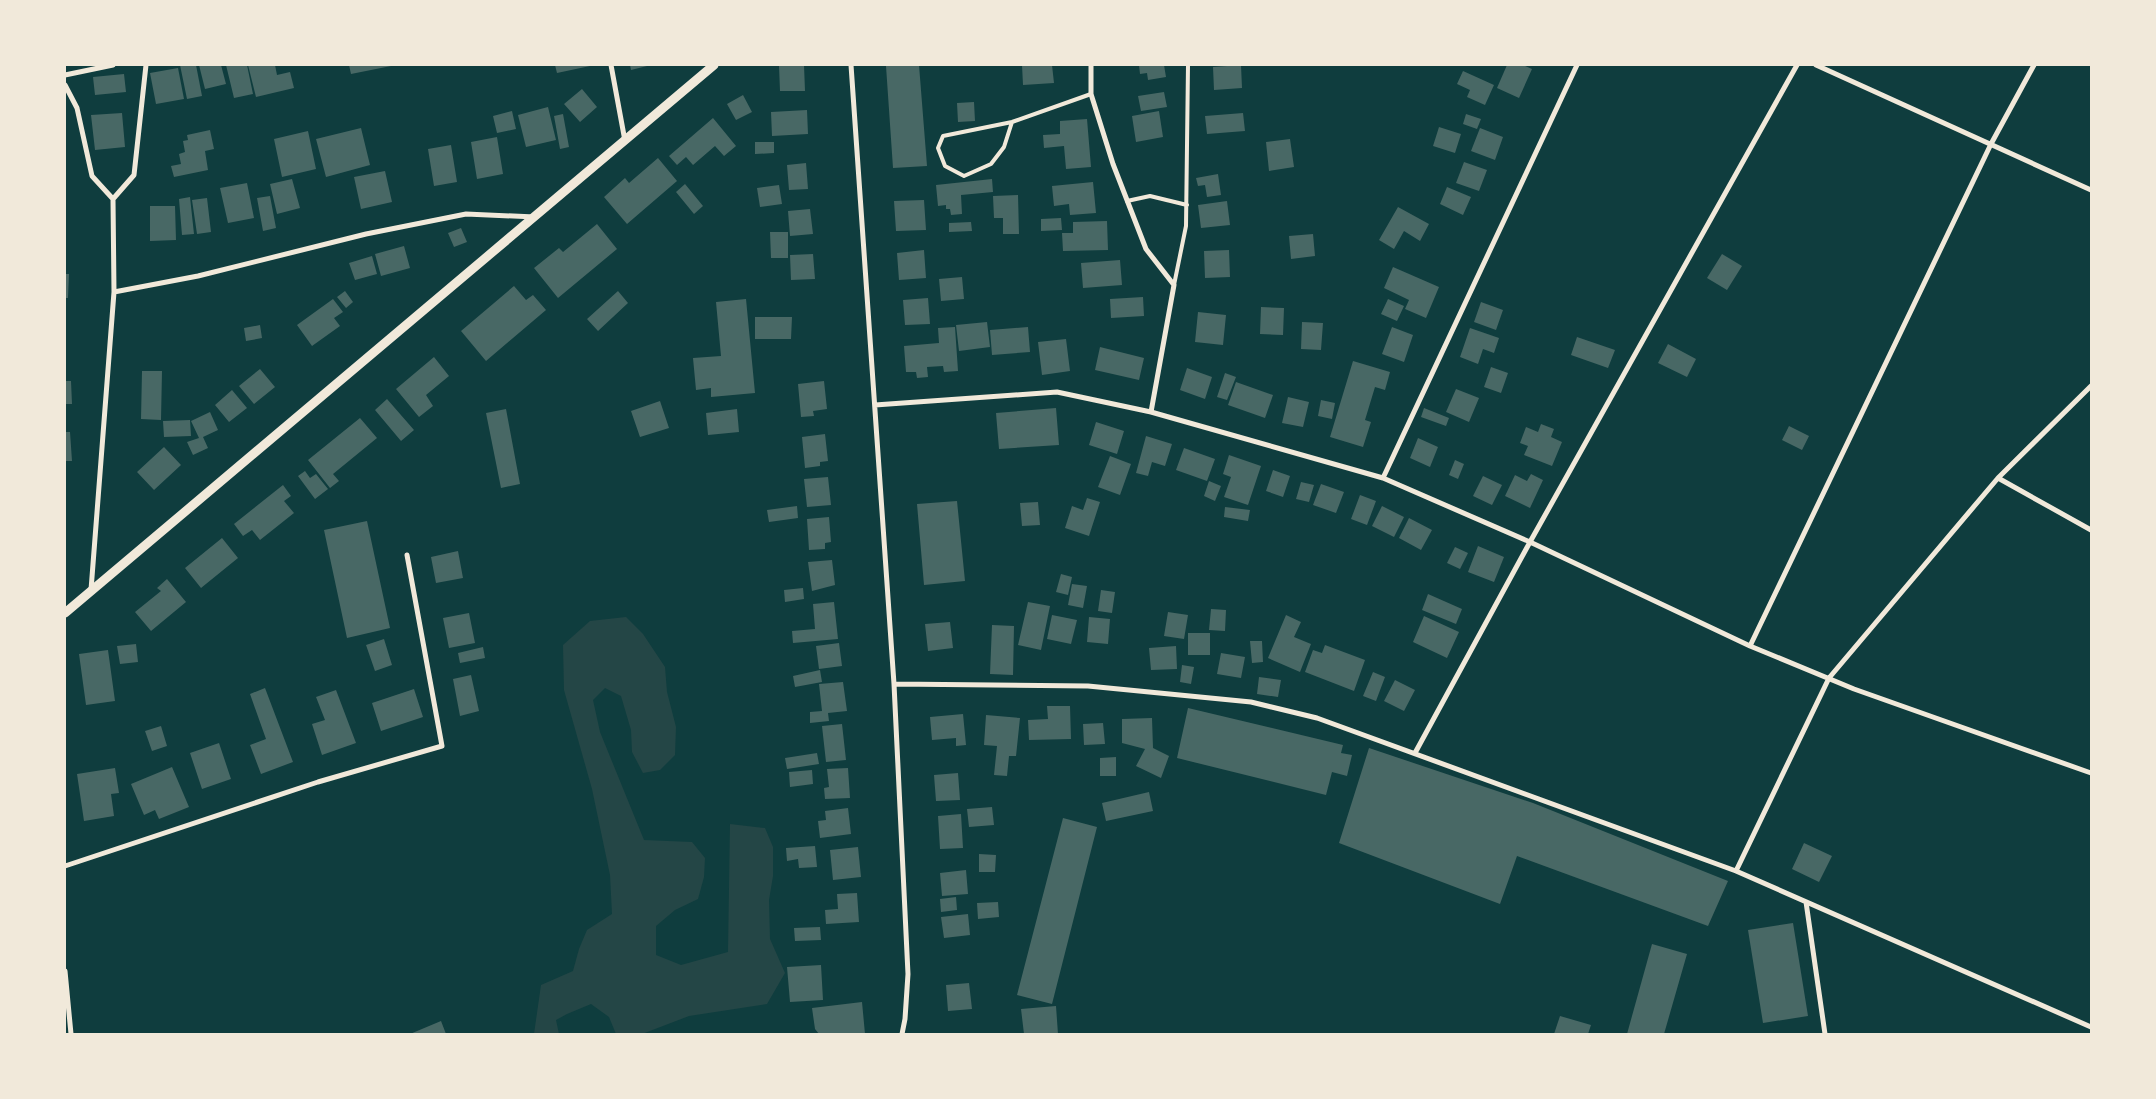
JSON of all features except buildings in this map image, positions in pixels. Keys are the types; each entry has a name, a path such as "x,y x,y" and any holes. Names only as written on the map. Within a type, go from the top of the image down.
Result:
{"street":[{"path":"65,75 113,65"},
{"path":"113,199 134,175 146,65"},
{"path":"611,65 625,141"},
{"path":"65,613 714,65"},
{"path":"852,65 894,684 908,974 902,1034"},
{"path":"1091,65 1091,94 1113,164 1146,249 1174,285 1151,412"},
{"path":"1383,478 1577,65"},
{"path":"1415,753 1530,542 1797,65"},
{"path":"1816,65 2091,190"},
{"path":"1750,646 1991,144 2034,65"},
{"path":"65,85 77,108 92,176 113,199 114,292 91,591"},
{"path":"114,292 198,276 366,234 466,214 535,217"},
{"path":"1736,871 1829,678 1998,478 2091,386"},
{"path":"875,405 1057,392 1151,412 1383,478 1530,542 1750,646 1829,678 2091,773"},
{"path":"1998,478 2091,530"},
{"path":"65,866 318,782 442,746 407,555"},
{"path":"894,684 1088,686 1250,702 1317,718 1736,871 2091,1027"},
{"path":"1806,902 1825,1034"},
{"path":"65,971 71,1034"}],"lane":[{"path":"1174,285 1186,226 1188,65"},
{"path":"1012,122 1004,147 991,164 964,176 945,166 938,148 943,136 1012,122 1091,94"},
{"path":"1127,201 1150,196 1187,205"}],"shaded area":[{"path":"626,617 643,634 665,667 667,692 676,727 675,755 660,770 643,773 632,752 631,730 621,696 605,688 593,700 600,732 644,840 692,842 705,858 704,877 698,899 675,910 656,926 656,955 681,965 728,952 730,824 765,828 773,847 773,876 769,900 770,939 785,973 767,1004 689,1016 642,1034 616,1034 609,1017 591,1004 556,1020 559,1034 534,1034 541,985 573,971 587,930 612,914 610,875 592,789 564,690 563,645 590,621"}]}
